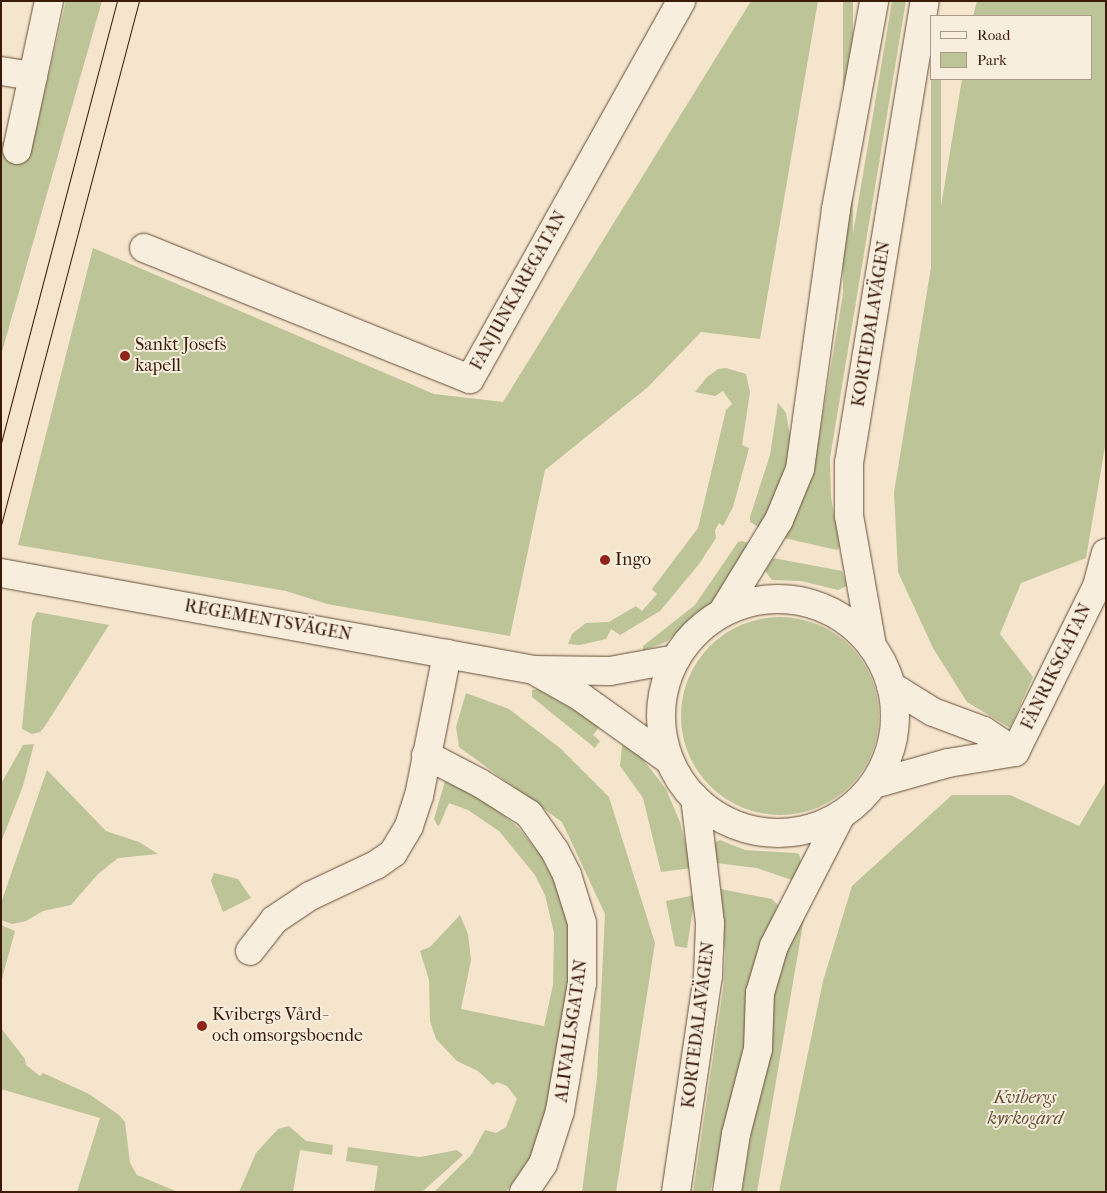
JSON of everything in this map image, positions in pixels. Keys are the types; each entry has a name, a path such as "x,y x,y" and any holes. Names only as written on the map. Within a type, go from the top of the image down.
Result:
{"street":[{"path":"17,150 48,1"},
{"name":"FANJUNKAREGATAN","path":"144,248 470,379 681,1"},
{"name":"KORTEDALAVÄGEN","path":"722,613 780,520 800,469 834,218 874,1"},
{"name":"KORTEDALAVÄGEN","path":"872,646 834,614 803,602 753,602 722,613 696,633 676,659 662,701 662,731 669,760 695,798 734,825 765,832 797,832 841,814 874,784 892,742 895,714 891,686 872,646 849,516 848,463 925,1"},
{"path":"1,70 33,76"},
{"name":"FÄNRIKSGATAN","path":"1015,752 1097,586 1106,553"},
{"name":"REGEMENTSVÄGEN","path":"1,573 534,670 610,671 676,659"},
{"path":"250,951 274,920 310,896 376,865 393,853 409,826 447,654"},
{"name":"REGEMENTSVÄGEN","path":"534,670 581,697 669,760"},
{"path":"891,686 933,712 984,731 1015,752"},
{"path":"874,784 948,763 1015,752"},
{"name":"ALIVALLSGATAN","path":"426,754 480,783 529,814 555,851 566,875 582,923 582,983 560,1111 543,1164 524,1192"},
{"name":"KORTEDALAVÄGEN","path":"676,1192 708,967 710,923 695,798"},
{"name":"KORTEDALAVÄGEN","path":"727,1192 736,1134 758,1049 760,993 774,946 841,814"}],"green space":[{"path":"66,1 102,1 1,355 1,142 34,137"},
{"path":"751,1 818,1 760,339 701,332 648,387 545,470 510,636 327,604 286,591 18,545 93,248 434,394 503,402"},
{"path":"843,1 853,1 853,290 843,290"},
{"path":"892,1 906,1 830,458 831,497 840,547 837,550 784,538 816,455"},
{"path":"977,1 1106,1 1106,441 1086,558 1021,583 1000,634 1033,677 1010,728 967,702 933,648 898,572 894,492 962,80 1092,80 1092,15 973,15"},
{"path":"931,80 941,80 941,304 931,304"},
{"path":"726,368 746,374 750,392 742,445 749,448 733,507 723,526 719,523 715,530 716,538 699,564 660,611 620,635 611,629 606,639 580,645 568,644 572,634 586,623 609,622 636,606 642,611 657,594 652,589 698,528 726,410 732,404 723,391 715,396 695,392 707,377 718,369"},
{"path":"778,403 786,413 792,447 782,485 760,528 750,522 750,517 770,455"},
{"path":"742,541 751,544 718,598 666,642 643,651 643,646 695,605 738,542"},
{"path":"773,558 842,571 847,586 838,590 801,581 772,580 765,571"},
{"path":"37,612 109,625 45,726 40,732 32,734 22,729 32,622"},
{"path":"780,617 809,621 827,629 850,646 867,669 875,687 879,716 875,745 867,763 850,786 827,803 809,811 780,815 751,811 733,803 710,786 693,763 685,745 681,716 685,687 693,669 710,646 733,629 751,621"},
{"path":"537,689 601,725 593,735 600,741 595,748 532,697 532,690"},
{"path":"466,693 509,709 560,748 609,797 655,943 616,1192 582,1192 597,1078 605,914 562,822 459,747 456,727"},
{"path":"34,744 23,786 1,842 1,784 23,745"},
{"path":"622,745 639,754 666,789 680,822 692,868 661,872 643,798 620,766"},
{"path":"47,770 106,831 139,842 158,854 118,858 98,874 71,905 43,911 26,921 12,924 1,920 1,903"},
{"path":"445,781 487,802 518,827 540,854 562,897 573,947 554,1081 538,1146 506,1192 434,1192 471,1155 485,1130 496,1133 506,1127 517,1099 507,1086 497,1082 493,1085 478,1071 457,1061 436,1039 430,1021 429,980 420,951 430,947 460,915 468,934 471,960 461,1009 544,1026 553,985 554,933 545,895 535,875 499,831 468,810 449,803 439,826 437,825 434,819"},
{"name":"Kvibergs kyrkogård","path":"1106,781 1106,1192 779,1192 823,981 852,886 952,795 1010,795 1079,826"},
{"path":"720,840 745,850 799,854 801,863 792,880 757,868 716,863 714,843"},
{"path":"214,873 238,879 251,898 223,912 211,881"},
{"path":"721,889 772,899 778,905 758,950 746,1050 710,1192 693,1192 723,989 725,957"},
{"path":"695,895 687,948 675,946 666,901"},
{"path":"804,918 757,1192 742,1192 777,969"},
{"path":"1,925 15,931 1,982"},
{"path":"1,1028 25,1059 26,1065 40,1076 43,1073 89,1094 119,1115 125,1122 130,1163 137,1175 178,1192 77,1192 100,1118 1,1089"},
{"path":"289,1126 306,1141 333,1145 332,1155 300,1150 293,1192 239,1192 256,1153 278,1129"},
{"path":"348,1147 420,1157 457,1150 463,1155 422,1192 374,1192 378,1166 346,1161"}],"tram line":[{"path":"1,443 117,1"},
{"path":"1,525 139,1"}],"place":[{"name":"Sankt Josefs kapell","path":"125,356"},
{"name":"Ingo","path":"605,560"},
{"name":"Kvibergs Vård- och omsorgsboende","path":"202,1026"}]}
